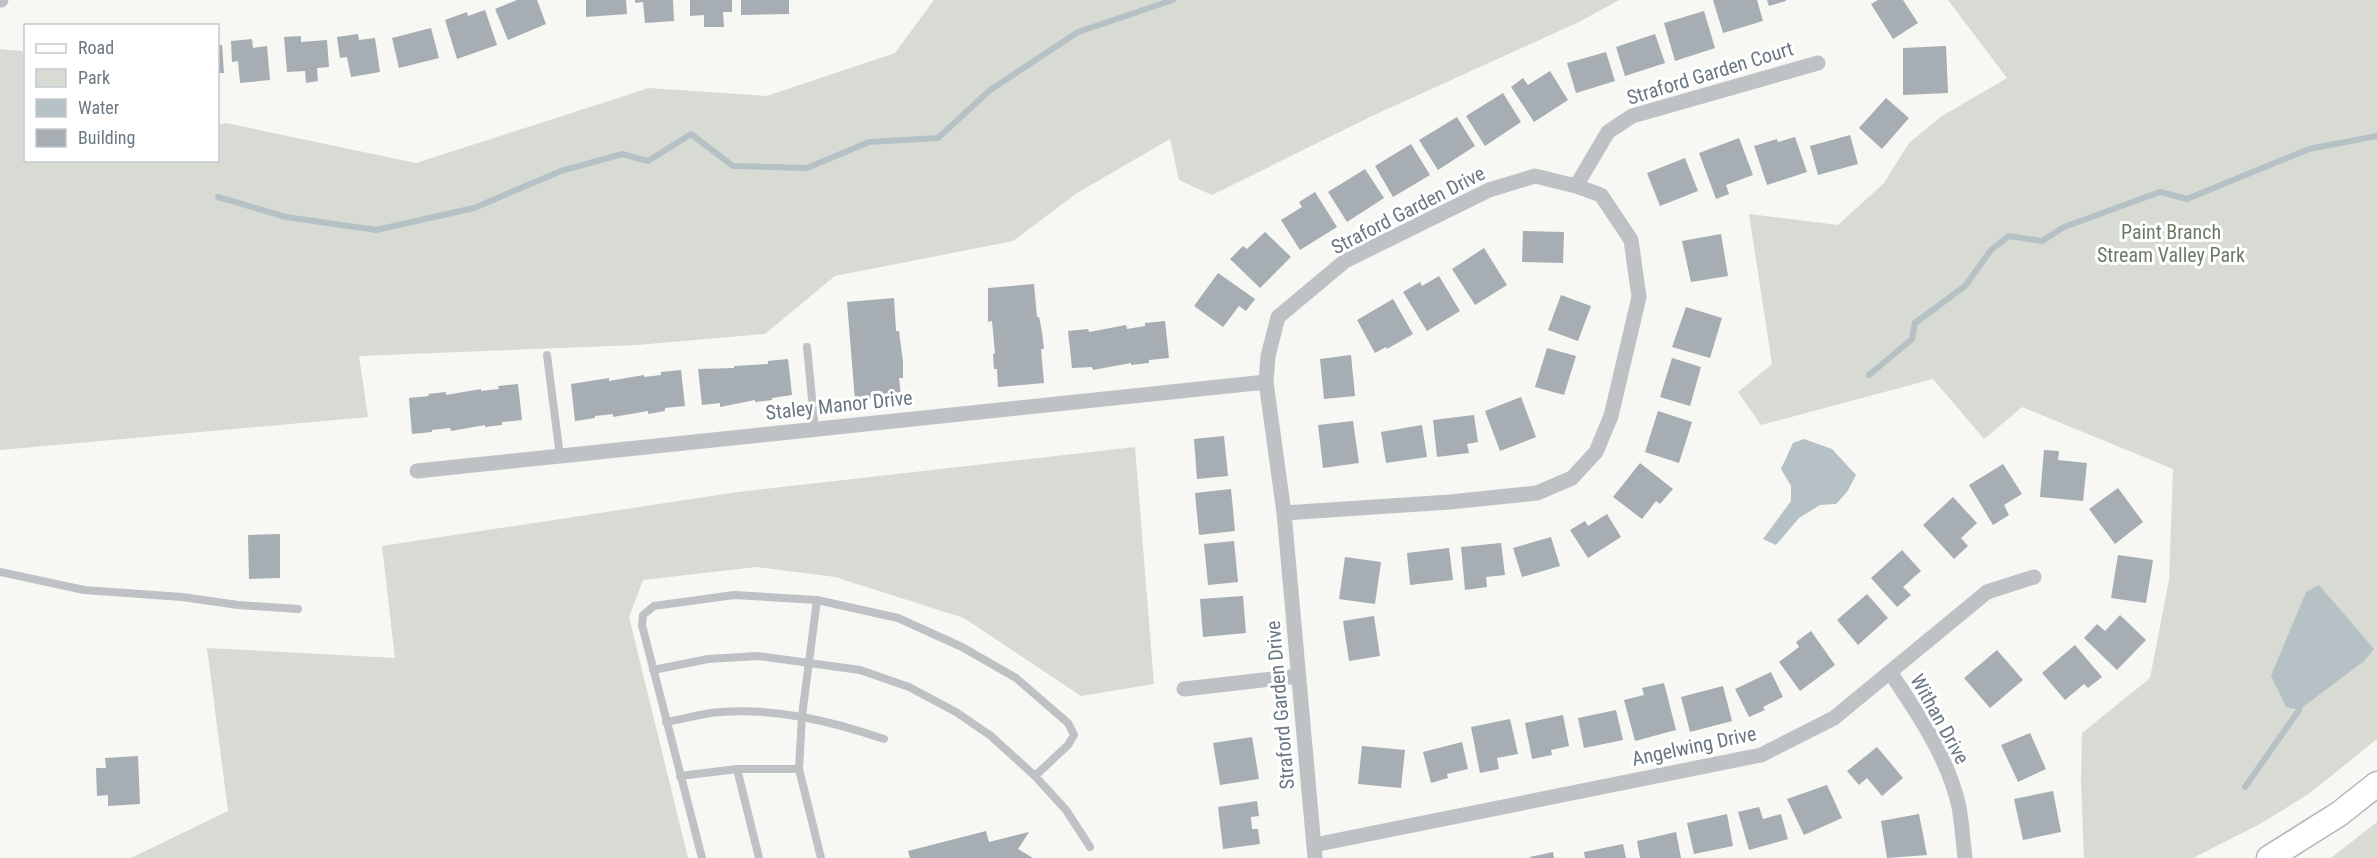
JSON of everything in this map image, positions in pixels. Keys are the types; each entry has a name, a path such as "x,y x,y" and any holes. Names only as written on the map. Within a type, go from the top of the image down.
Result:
{"main road":[{"path":"2269,858 2339,814 2377,784"}],"street":[{"name":"Straford Garden Court","path":"1576,186 1608,132 1632,116 1818,63"},
{"name":"Straford Garden Drive","path":"1284,513 1450,502 1537,493 1572,478 1596,452 1611,416 1639,297 1631,240 1601,195 1535,176 1490,190 1345,261 1278,317 1268,356 1266,382 1284,513 1315,851"},
{"name":"Staley Manor Drive","path":"417,471 1266,382"},
{"name":"Angelwing Drive","path":"1315,851 1761,755 1834,718 1987,592 2034,577"},
{"name":"Withan Drive","path":"1890,672 1917,712 1944,761 1959,807 1965,858"},
{"path":"1184,689 1299,676"}],"lane":[{"path":"807,346 816,429"},
{"path":"547,355 560,456"},
{"path":"0,572 84,590 298,609"},
{"path":"702,858 642,625 643,615 654,606 734,596 817,600 898,618 962,647 1016,678 1068,723 1074,735 1068,745 1035,776"},
{"path":"817,600 802,716 799,769 821,858"},
{"path":"653,670 708,659 758,656 860,670 909,687 956,712 990,736 1035,776 1066,810 1090,847"},
{"path":"666,722 720,712 759,711 802,716 844,725 884,739"},
{"path":"680,776 737,769 799,769"},
{"path":"737,769 759,858"}],"green space":[{"path":"934,0 1619,0 1579,22 1372,116 1212,195 1179,180 1170,139 1077,193 1013,241 835,276 765,334 637,345 359,356 368,417 0,450 0,49 22,51 24,55 24,162 219,162 219,125 226,123 416,163 649,88 767,96 895,53"},
{"name":"Paint Branch Stream Valley Park","path":"1948,0 2377,0 2377,739 2310,793 2260,824 2193,858 2084,858 2082,733 2150,678 2169,580 2173,469 2022,407 1984,439 1933,379 1761,425 1738,392 1772,364 1749,214 1838,225 1884,183 1909,143 1942,116 2007,78"},
{"path":"1135,447 1154,684 1081,696 964,618 835,577 756,567 643,580 629,617 688,858 131,858 228,811 207,648 395,658 382,546 738,492"},
{"path":"2377,822 2377,858 2331,858"}],"water":[{"path":"1804,439 1832,449 1856,475 1847,492 1836,504 1820,505 1799,518 1776,545 1763,539 1791,501 1791,486 1781,469 1793,443"},
{"path":"2319,585 2374,649 2364,661 2299,710 2286,707 2271,676 2306,592"}],"building":[{"path":"517,0 537,0 546,24 508,40 495,9"},
{"path":"586,0 626,0 627,14 586,17"},
{"path":"635,0 673,0 674,21 645,23 643,2 635,3"},
{"path":"690,0 732,0 732,12 723,12 724,27 704,27 704,15 690,16"},
{"path":"741,0 789,0 789,14 741,15"},
{"path":"1713,0 1757,0 1763,21 1723,33"},
{"path":"1767,0 1786,0 1786,1 1769,6"},
{"path":"1878,0 1903,0 1918,23 1893,39 1871,4"},
{"path":"485,10 497,45 457,59 445,20 467,12 468,16"},
{"path":"1704,11 1715,48 1675,61 1664,23"},
{"path":"431,28 439,58 399,68 392,38"},
{"path":"358,34 359,40 375,38 380,72 351,77 347,57 340,58 337,37"},
{"path":"1655,34 1665,63 1625,76 1616,47"},
{"path":"301,36 301,42 327,40 329,67 317,68 318,81 306,83 305,71 287,72 284,37"},
{"path":"252,39 253,48 267,46 270,80 240,83 238,61 232,62 231,41"},
{"path":"219,45 222,45 224,73 219,73"},
{"path":"1946,46 1948,93 1903,95 1903,48"},
{"path":"1606,52 1615,81 1576,93 1567,63"},
{"path":"1550,71 1568,100 1534,122 1511,87 1523,78 1528,85"},
{"path":"1503,93 1521,122 1485,146 1466,116"},
{"path":"1886,98 1909,118 1882,149 1859,128"},
{"path":"1457,117 1475,146 1438,170 1419,140"},
{"path":"1850,135 1858,164 1818,175 1810,146"},
{"path":"1795,137 1807,172 1767,185 1754,146 1777,139 1778,142"},
{"path":"1739,138 1753,175 1726,185 1729,194 1716,199 1699,153"},
{"path":"1411,144 1430,175 1393,197 1375,166"},
{"path":"1685,158 1698,191 1660,206 1647,173"},
{"path":"1365,169 1384,198 1347,222 1328,192"},
{"path":"1315,192 1337,227 1300,250 1281,220 1302,207 1299,202"},
{"path":"1523,231 1564,232 1563,263 1522,262"},
{"path":"1265,232 1291,257 1260,288 1230,259 1243,246 1247,249"},
{"path":"1721,234 1728,276 1691,282 1682,241"},
{"path":"1484,248 1507,285 1475,305 1452,269"},
{"path":"1218,273 1255,299 1246,311 1239,306 1223,327 1194,306"},
{"path":"1439,276 1460,311 1427,331 1403,292 1420,282 1422,286"},
{"path":"1034,284 1037,317 1039,317 1044,349 1041,349 1044,383 998,387 997,369 994,369 992,321 988,322 988,288"},
{"path":"1561,295 1591,306 1578,341 1548,330"},
{"path":"894,298 896,331 899,331 903,362 903,378 899,378 901,396 855,400 847,302"},
{"path":"1393,299 1413,334 1375,353 1357,320"},
{"path":"1686,307 1722,318 1710,358 1672,347"},
{"path":"1165,321 1169,358 1149,360 1149,363 1131,365 1131,363 1093,370 1092,367 1072,368 1068,331 1088,329 1089,332 1126,325 1127,329 1145,326 1145,323"},
{"path":"1547,348 1576,356 1564,395 1535,387"},
{"path":"1351,355 1355,396 1324,399 1320,359"},
{"path":"1672,358 1701,367 1690,406 1660,397"},
{"path":"788,359 792,395 720,407 720,403 702,405 698,369 734,368 734,366 768,364 768,361"},
{"path":"681,370 685,406 665,408 665,411 648,414 648,411 613,417 613,414 575,421 571,384 609,378 609,381 644,375 644,377 661,375 661,372"},
{"path":"518,384 522,420 502,422 502,425 485,427 485,425 451,431 450,428 412,434 409,398 446,392 446,395 481,389 481,391 499,389 498,386"},
{"path":"1521,397 1536,437 1500,451 1485,411"},
{"path":"1658,411 1692,422 1679,463 1645,452"},
{"path":"1474,415 1478,442 1467,444 1469,453 1437,457 1433,420"},
{"path":"1353,421 1359,463 1323,468 1318,425"},
{"path":"1422,425 1427,457 1386,463 1381,432"},
{"path":"1224,436 1228,476 1197,479 1194,439"},
{"path":"2044,450 2059,451 2058,460 2087,463 2083,501 2040,497"},
{"path":"1640,463 1673,489 1660,504 1656,501 1642,519 1613,497"},
{"path":"2003,464 2022,494 2004,505 2009,515 1993,525 1969,485"},
{"path":"2118,488 2143,522 2115,544 2089,509"},
{"path":"1231,489 1235,531 1199,535 1195,493"},
{"path":"1953,497 1977,523 1961,538 1968,546 1954,559 1923,525"},
{"path":"1607,514 1621,537 1588,558 1570,530 1585,521 1588,526"},
{"path":"280,534 280,578 249,579 248,535"},
{"path":"1551,537 1560,566 1522,577 1513,548"},
{"path":"1234,541 1238,582 1208,585 1204,544"},
{"path":"1501,543 1505,575 1486,577 1487,587 1465,590 1461,547"},
{"path":"1449,548 1453,580 1410,585 1407,553"},
{"path":"1902,550 1921,571 1903,587 1911,595 1897,607 1871,578"},
{"path":"2118,555 2153,560 2146,603 2111,598"},
{"path":"1345,557 1381,562 1375,604 1339,599"},
{"path":"1867,594 1888,618 1858,645 1837,620"},
{"path":"1243,596 1246,633 1203,637 1200,599"},
{"path":"2120,615 2146,640 2117,670 2084,638 2097,624 2105,631"},
{"path":"1374,616 1380,656 1349,661 1343,621"},
{"path":"1811,631 1835,665 1800,691 1779,662 1799,647 1796,642"},
{"path":"2075,645 2102,677 2088,688 2084,684 2065,700 2042,673"},
{"path":"1997,650 2023,680 1990,708 1964,678"},
{"path":"1771,672 1783,697 1763,707 1765,710 1749,717 1735,689"},
{"path":"1664,683 1676,730 1635,741 1624,700 1644,695 1642,688"},
{"path":"1723,686 1732,721 1690,732 1681,697"},
{"path":"1616,710 1623,740 1584,748 1578,718"},
{"path":"1563,715 1569,746 1551,750 1552,755 1532,759 1525,723"},
{"path":"1510,719 1518,754 1497,758 1499,769 1480,773 1471,727"},
{"path":"2030,733 2046,769 2018,782 2001,745"},
{"path":"1252,737 1259,779 1220,785 1213,743"},
{"path":"1462,742 1468,769 1447,774 1448,778 1431,783 1423,752"},
{"path":"1362,746 1405,750 1401,788 1358,784"},
{"path":"1877,747 1903,778 1882,796 1867,778 1859,785 1847,771"},
{"path":"138,756 140,804 108,806 108,795 97,796 96,768 106,768 105,758"},
{"path":"1827,785 1842,818 1804,835 1787,799"},
{"path":"2053,791 2061,832 2023,840 2014,799"},
{"path":"1257,801 1259,816 1251,817 1252,829 1258,829 1260,844 1223,849 1218,807"},
{"path":"1759,807 1763,819 1781,814 1788,839 1749,850 1738,812"},
{"path":"1727,814 1733,846 1694,854 1687,823"},
{"path":"1919,814 1927,855 1887,858 1881,821"},
{"path":"986,831 989,842 1029,832 1018,849 1033,858 910,858 908,851"},
{"path":"1676,832 1681,858 1640,858 1637,841"},
{"path":"1623,844 1626,858 1585,858 1584,852"},
{"path":"1553,852 1554,858 1530,858 1530,857"}],"waterway":[{"path":"218,197 286,217 376,230 474,208 561,171 622,154 648,161 691,134 733,166 807,168 869,142 938,138 990,90 1078,32 1173,0"},
{"path":"1869,375 1912,339 1915,323 1965,286 1991,250 2009,236 2042,241 2064,227 2160,192 2187,199 2309,149 2377,136"},
{"path":"2245,787 2299,710"}]}
